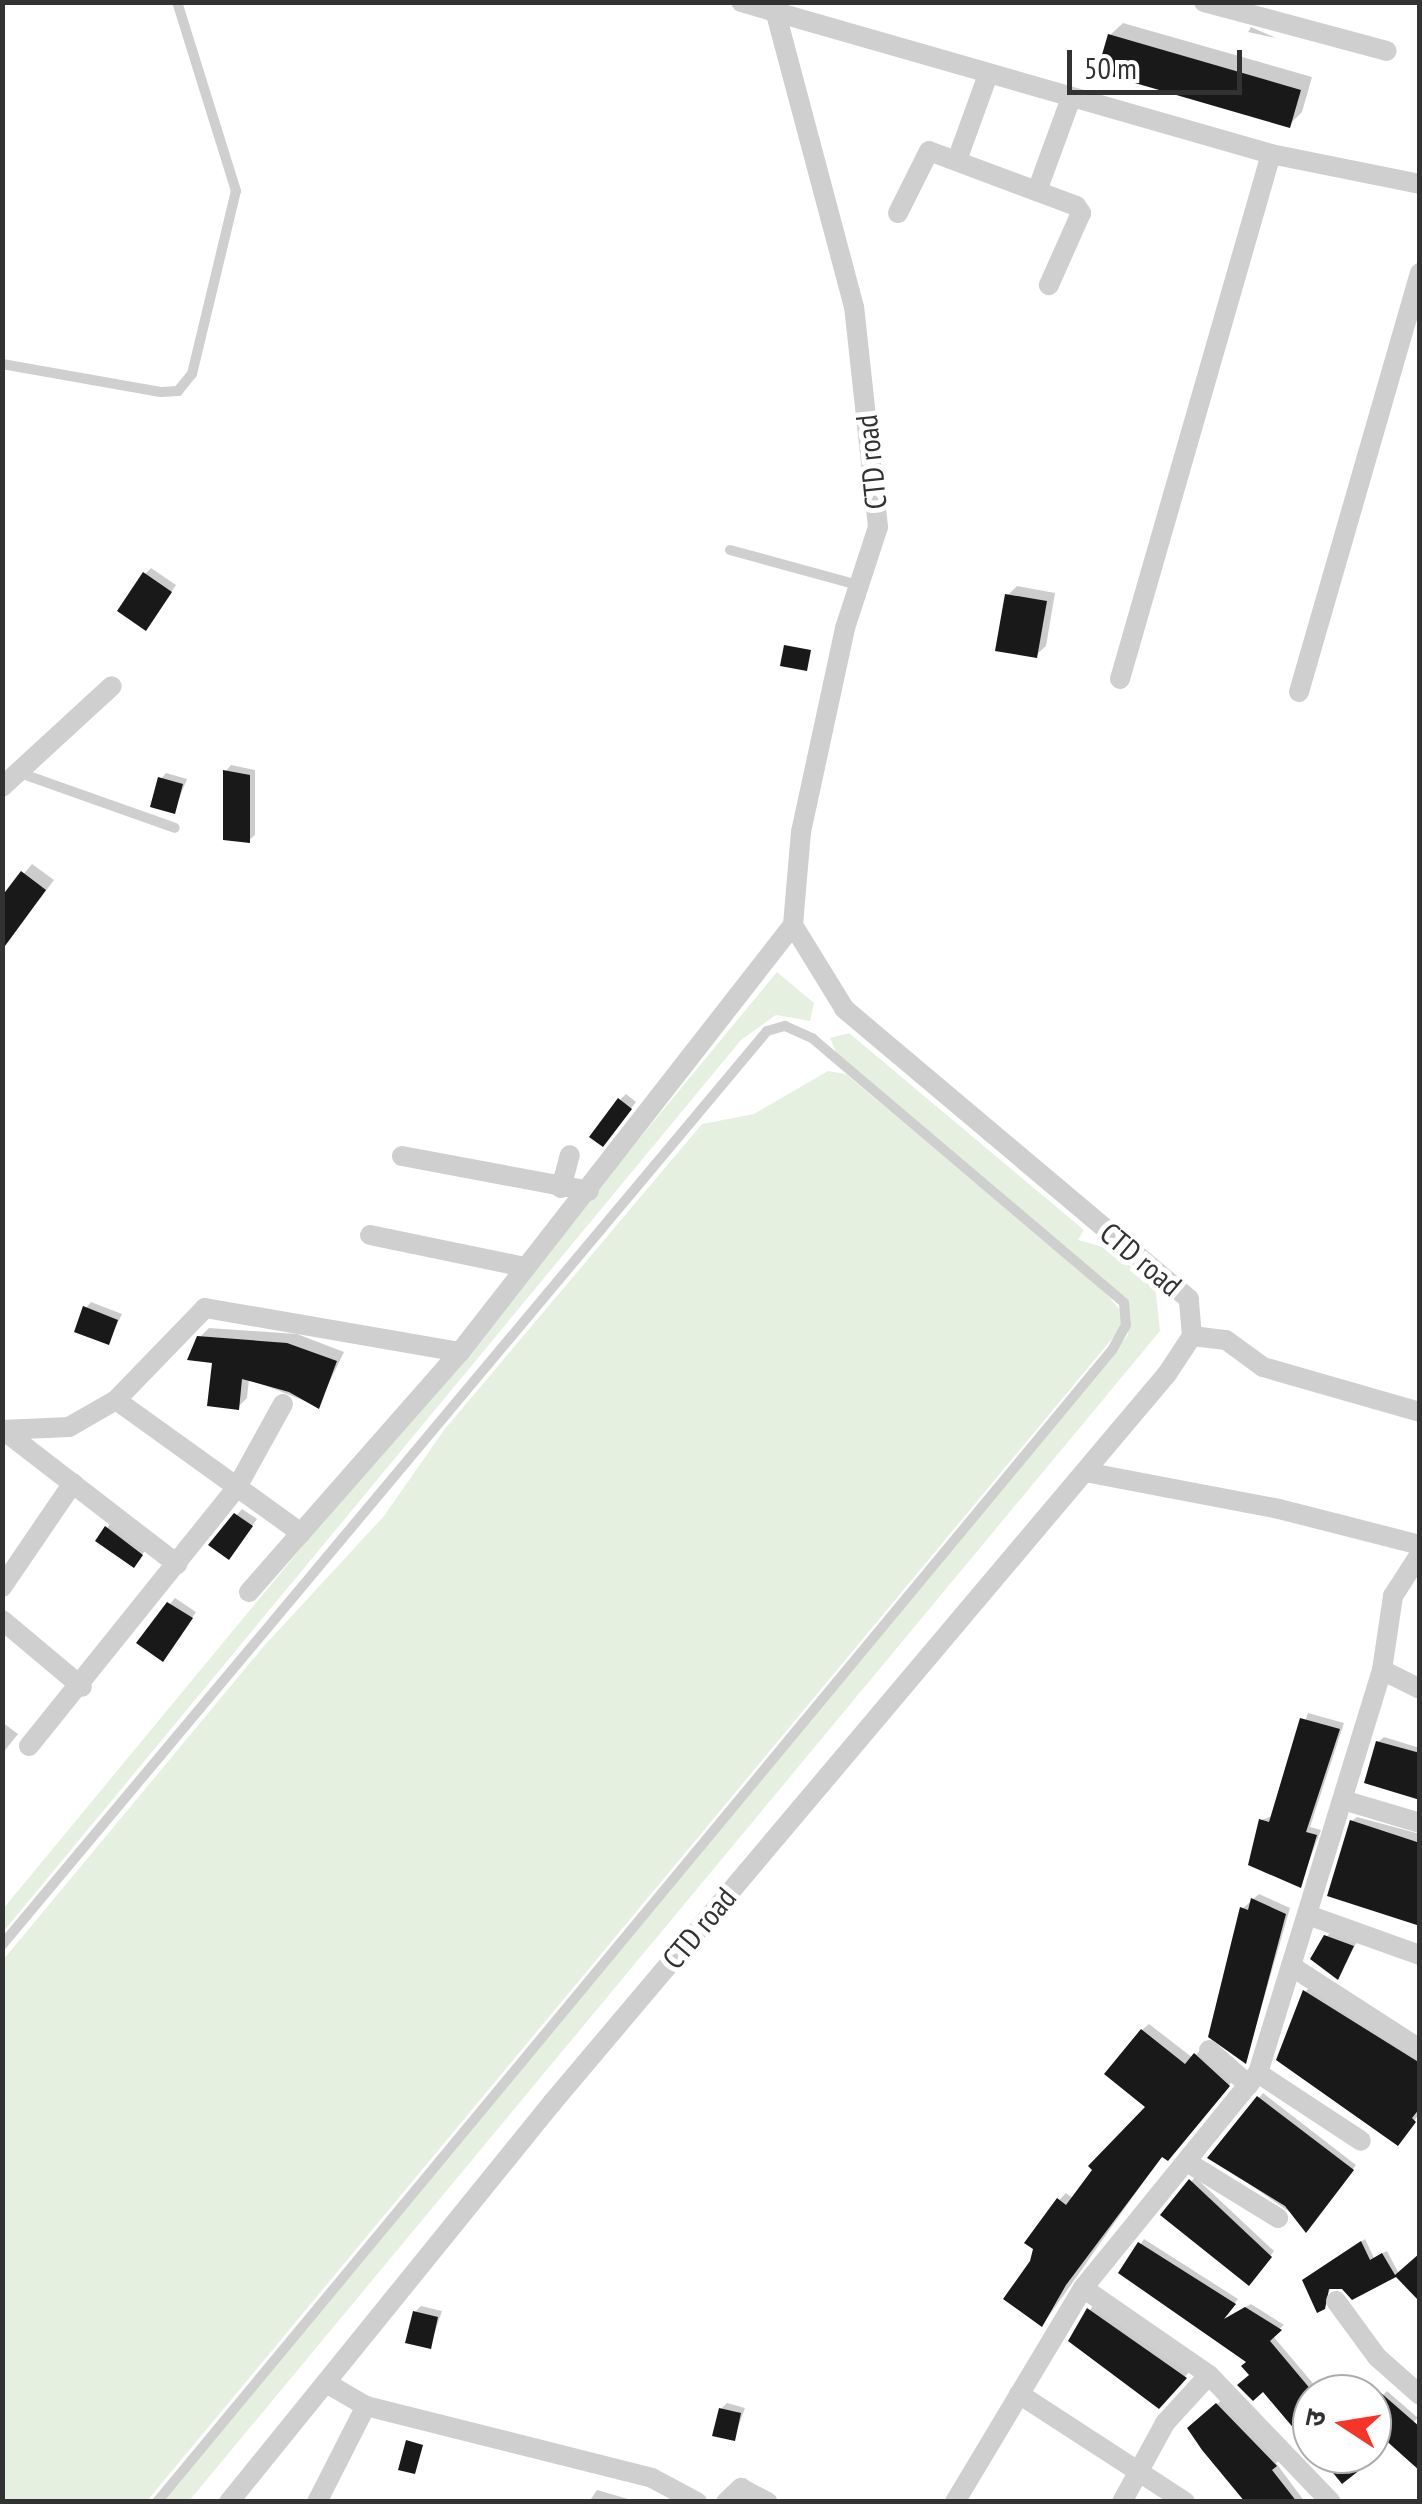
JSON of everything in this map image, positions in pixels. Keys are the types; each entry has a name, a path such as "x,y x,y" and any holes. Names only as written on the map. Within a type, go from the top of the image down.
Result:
{"street":[{"path":"741,2 1272,154 1420,184"},
{"path":"1204,2 1387,52"},
{"name":"CTD road","path":"229,2502 552,2103 1085,1472 1192,1336 1189,1299 844,1008 793,925 801,832 859,586 878,526 854,306 774,9"},
{"path":"957,160 988,75"},
{"path":"1037,191 1070,98"},
{"path":"898,213 925,154 957,160 1037,191 1081,212 1049,285"},
{"path":"1120,679 1272,154"},
{"path":"1299,692 1420,273"},
{"path":"2,787 112,686"},
{"path":"249,1592 460,1352 793,925"},
{"path":"402,1156 589,1191"},
{"path":"561,1188 570,1156"},
{"path":"370,1236 525,1267"},
{"path":"5,1437 69,1427 116,1400 205,1308 460,1352"},
{"path":"1192,1336 1226,1340 1263,1367 1420,1412"},
{"path":"116,1400 301,1533"},
{"path":"29,1746 82,1687 236,1489 283,1404"},
{"path":"5,1437 177,1564"},
{"path":"1085,1472 1279,1509 1420,1545"},
{"path":"2,1587 72,1483"},
{"path":"955,2502 1083,2288 1253,2079 1292,1966 1382,1670 1393,1596 1420,1554"},
{"path":"2,1620 82,1687"},
{"path":"1382,1670 1420,1689"},
{"path":"1343,1800 1420,1823"},
{"path":"1308,1915 1420,1955"},
{"path":"1292,1966 1420,2049"},
{"path":"1209,2050 1361,2141"},
{"path":"1187,2162 1278,2218"},
{"path":"1083,2288 1209,2375 1332,2502"},
{"path":"1336,2301 1377,2356 1420,2395"},
{"path":"1122,2502 1166,2423 1209,2375"},
{"path":"328,2384 366,2406 652,2478 698,2502"},
{"path":"1019,2394 1185,2502"},
{"path":"317,2502 366,2406"},
{"path":"726,2502 740,2488 767,2502"}],"lane":[{"path":"2,364 161,392 178,391 192,374 236,190 177,2"},
{"path":"730,550 859,586"},
{"path":"20,772 175,828"},
{"path":"2,1945 752,1044 775,1026 816,1034 1117,1295 1126,1326 157,2502"}],"green space":[{"path":"777,972 814,1003 810,1021 776,1015 741,1040 3,1932 3,1909"},
{"path":"849,1033 1084,1230 1078,1240 1107,1248 1155,1285 1160,1331 189,2501 162,2502 1128,1335 1129,1302 836,1052 830,1038"},
{"path":"828,1071 846,1074 1102,1289 1121,1311 1121,1328 147,2501 3,2502 3,1960 264,1646 384,1516 444,1430 702,1124 754,1114"}],"building":[{"path":"1108,34 1301,90 1290,128 1097,72"},
{"path":"143,572 172,592 146,631 117,611"},
{"path":"1005,594 1047,601 1037,658 995,651"},
{"path":"784,645 811,650 807,671 780,666"},
{"path":"223,770 250,775 250,843 223,840"},
{"path":"158,777 183,784 175,814 150,807"},
{"path":"21,871 46,890 2,950 2,896"},
{"path":"618,1098 632,1109 603,1147 589,1137"},
{"path":"83,1306 118,1320 109,1345 74,1332"},
{"path":"197,1336 287,1343 337,1361 319,1409 289,1392 242,1379 239,1410 207,1406 212,1363 187,1360"},
{"path":"234,1513 253,1526 229,1560 208,1545"},
{"path":"105,1526 143,1555 134,1568 95,1541"},
{"path":"167,1602 193,1618 163,1662 136,1643"},
{"path":"1300,1718 1340,1729 1306,1832 1317,1835 1301,1888 1248,1865 1259,1819 1269,1822"},
{"path":"1376,1741 1420,1753 1420,1800 1364,1783"},
{"path":"1350,1820 1420,1843 1420,1926 1327,1896"},
{"path":"1251,1898 1286,1914 1246,2064 1208,2037 1240,1907 1248,1910"},
{"path":"1324,1935 1354,1946 1338,1980 1310,1959"},
{"path":"1303,1990 1420,2063 1420,2108 1412,2118 1416,2122 1398,2146 1276,2060"},
{"path":"1141,2029 1185,2064 1194,2053 1230,2086 1168,2161 1162,2157 1066,2285 1042,2327 1003,2299 1030,2261 1033,2249 1024,2243 1057,2198 1066,2205 1092,2170 1088,2166 1145,2107 1104,2074"},
{"path":"1257,2096 1354,2170 1306,2233 1285,2206 1207,2158"},
{"path":"1189,2179 1272,2257 1249,2286 1160,2215"},
{"path":"1361,2241 1370,2260 1382,2253 1395,2275 1420,2253 1420,2302 1396,2277 1352,2300 1342,2289 1329,2289 1325,2309 1317,2313 1302,2280"},
{"path":"1138,2242 1236,2304 1224,2319 1245,2307 1282,2330 1270,2341 1298,2374 1292,2374 1292,2426 1263,2392 1253,2401 1237,2385 1249,2375 1241,2366 1246,2362 1118,2273"},
{"path":"1087,2308 1187,2378 1159,2409 1068,2341"},
{"path":"413,2311 438,2317 431,2349 405,2343"},
{"path":"1216,2403 1277,2466 1272,2470 1297,2502 1245,2502 1202,2450 1187,2428"},
{"path":"1392,2403 1420,2427 1420,2471 1392,2446"},
{"path":"719,2408 741,2413 735,2441 712,2436"},
{"path":"406,2440 423,2445 415,2474 398,2470"},
{"path":"1334,2474 1355,2474 1342,2484"}]}
